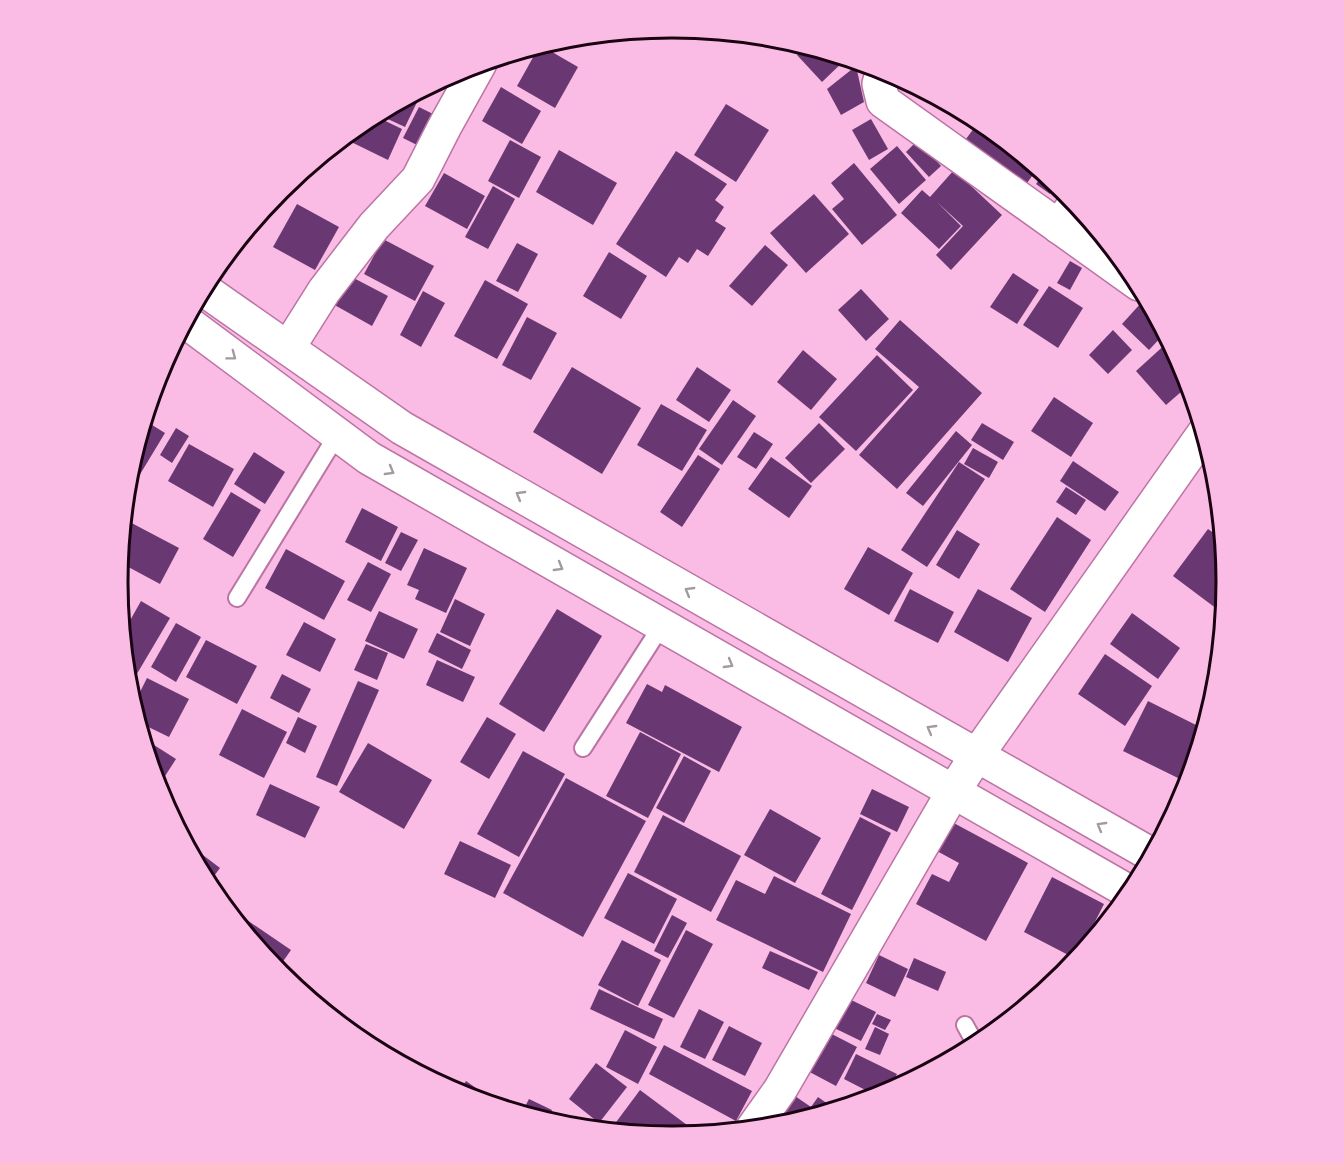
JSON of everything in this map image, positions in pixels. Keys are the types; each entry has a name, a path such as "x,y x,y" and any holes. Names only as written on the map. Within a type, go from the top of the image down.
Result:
{"main road":[{"path":"288,348 324,291 374,226 418,179 473,75"},
{"path":"880,79 879,84 883,101 1067,215 1105,251"},
{"path":"211,294 402,428 1145,851"},
{"path":"192,326 369,458 1122,888"},
{"path":"760,1118 780,1090 953,792 1197,442"}],"lane":[{"path":"237,598 337,435"},
{"path":"582,748 662,625"},
{"path":"965,1025 971,1036"}],"building":[{"path":"551,51 578,67 555,108 517,86 534,55"},
{"path":"799,53 841,64 822,82 797,55"},
{"path":"853,68 857,70 864,102 841,115 827,89"},
{"path":"501,87 541,111 522,144 482,121"},
{"path":"418,101 405,127 387,118"},
{"path":"726,104 769,130 736,182 694,155"},
{"path":"419,107 437,116 421,147 403,138"},
{"path":"871,119 888,149 869,160 852,130"},
{"path":"384,120 402,129 388,160 352,142"},
{"path":"974,129 1033,174 1027,183 966,139"},
{"path":"510,140 541,157 519,198 488,181"},
{"path":"918,140 941,166 929,177 906,152"},
{"path":"897,146 926,180 899,204 870,169"},
{"path":"559,150 617,183 593,225 536,192"},
{"path":"676,151 727,184 715,200 724,207 715,221 726,228 708,256 697,249 688,263 679,257 666,277 616,244"},
{"path":"854,163 897,215 862,245 832,209 844,199 831,183"},
{"path":"954,170 1002,215 951,270 936,255 963,226 937,202 961,226 939,249 901,213 922,190 930,197"},
{"path":"444,173 485,196 467,229 425,206"},
{"path":"1039,180 1052,192 1050,194 1036,184"},
{"path":"493,186 515,199 488,249 465,237"},
{"path":"814,194 849,234 806,273 770,233"},
{"path":"297,204 339,227 315,270 273,247"},
{"path":"383,239 434,266 415,301 364,274"},
{"path":"517,243 538,254 518,292 496,281"},
{"path":"765,245 788,265 752,306 729,286"},
{"path":"609,252 647,276 621,319 583,296"},
{"path":"1070,261 1082,268 1070,290 1057,283"},
{"path":"1013,273 1039,290 1017,324 990,307"},
{"path":"346,274 388,296 372,326 331,303"},
{"path":"485,280 528,304 497,359 454,336"},
{"path":"1049,286 1083,308 1058,348 1023,325"},
{"path":"861,289 889,319 866,341 838,310"},
{"path":"423,291 445,303 421,347 400,335"},
{"path":"1140,305 1159,339 1149,350 1122,324"},
{"path":"527,317 557,333 531,380 502,365"},
{"path":"900,320 982,393 897,489 859,455 919,387 875,349"},
{"path":"1113,330 1132,350 1108,374 1089,355"},
{"path":"1163,347 1182,391 1166,405 1136,371"},
{"path":"803,350 837,379 811,410 777,382"},
{"path":"877,355 913,390 856,451 819,417"},
{"path":"572,367 641,408 602,474 533,432"},
{"path":"697,367 731,390 709,422 676,400"},
{"path":"1054,397 1093,423 1071,457 1031,431"},
{"path":"733,400 756,416 722,465 699,449"},
{"path":"661,404 707,430 682,471 637,445"},
{"path":"819,423 845,449 811,483 785,458"},
{"path":"982,423 1014,442 1003,460 971,440"},
{"path":"152,425 165,433 137,479"},
{"path":"176,428 189,436 172,463 160,455"},
{"path":"956,431 972,445 923,506 906,493"},
{"path":"754,432 773,444 756,469 737,457"},
{"path":"189,444 234,469 213,507 168,481"},
{"path":"973,448 998,462 989,478 964,464"},
{"path":"254,452 285,472 265,504 234,484"},
{"path":"698,455 720,469 682,527 660,512"},
{"path":"771,457 812,486 789,518 748,489"},
{"path":"1073,461 1119,492 1105,511 1060,481"},
{"path":"959,462 985,479 927,567 901,550"},
{"path":"1066,487 1086,500 1076,515 1056,502"},
{"path":"231,492 261,510 233,557 203,539"},
{"path":"362,508 398,527 381,561 345,542"},
{"path":"1057,517 1091,540 1045,612 1010,589"},
{"path":"132,523 179,548 160,584 128,567"},
{"path":"1208,529 1214,533 1215,608 1173,576"},
{"path":"957,530 980,544 959,579 936,565"},
{"path":"401,532 418,540 401,571 385,563"},
{"path":"868,547 913,573 889,615 844,589"},
{"path":"424,548 467,568 446,613 415,599 419,590 407,585"},
{"path":"286,549 345,581 324,620 265,588"},
{"path":"368,562 391,574 371,612 347,600"},
{"path":"910,589 954,612 938,643 894,621"},
{"path":"978,589 1032,618 1008,662 954,632"},
{"path":"455,599 485,614 470,646 440,632"},
{"path":"141,601 170,618 136,675 133,653 129,621"},
{"path":"557,609 602,636 544,732 499,704"},
{"path":"379,611 418,629 404,659 365,641"},
{"path":"1132,613 1180,648 1158,679 1110,644"},
{"path":"304,622 336,639 320,672 286,655"},
{"path":"176,623 201,637 176,682 151,667"},
{"path":"437,633 471,650 462,669 428,652"},
{"path":"206,640 257,666 237,704 186,677"},
{"path":"366,644 388,653 377,680 354,670"},
{"path":"1105,654 1152,686 1125,726 1078,694"},
{"path":"437,660 475,677 463,702 426,685"},
{"path":"282,674 311,689 299,713 270,698"},
{"path":"147,678 189,699 169,737 148,727 139,693"},
{"path":"358,681 379,690 337,786 316,777"},
{"path":"647,684 662,692 665,685 742,727 719,772 626,723"},
{"path":"1148,701 1196,725 1179,779 1123,751"},
{"path":"242,709 287,732 264,778 219,755"},
{"path":"298,717 317,726 305,753 286,743"},
{"path":"487,717 516,734 489,779 460,762"},
{"path":"640,732 681,754 648,818 606,796"},
{"path":"368,743 432,780 404,829 339,792"},
{"path":"154,745 176,759 164,777"},
{"path":"523,751 565,774 519,857 477,834"},
{"path":"684,756 711,771 684,823 656,808"},
{"path":"566,778 646,821 583,937 503,893"},
{"path":"270,784 320,807 305,838 256,815"},
{"path":"872,789 909,807 897,832 860,814"},
{"path":"770,809 821,838 795,883 744,855"},
{"path":"663,815 741,856 711,912 634,872"},
{"path":"860,817 891,833 852,910 821,894"},
{"path":"950,821 1028,863 986,941 916,904 932,874 949,882 959,863 935,850"},
{"path":"460,841 511,865 495,898 444,874"},
{"path":"201,853 220,868 215,875"},
{"path":"628,873 677,899 654,944 604,918"},
{"path":"774,876 851,914 823,972 716,920 736,880 765,894"},
{"path":"1052,877 1104,904 1093,926 1068,955 1024,932"},
{"path":"672,915 687,923 668,958 654,951"},
{"path":"245,918 291,950 283,962"},
{"path":"686,930 713,944 674,1018 648,1005"},
{"path":"622,940 661,960 638,1006 598,985"},
{"path":"770,951 818,972 809,990 762,968"},
{"path":"879,955 908,969 895,997 866,983"},
{"path":"914,958 946,972 938,991 906,977"},
{"path":"599,989 663,1019 654,1039 590,1009"},
{"path":"843,996 876,1012 861,1041 828,1025"},
{"path":"699,1009 724,1022 705,1059 680,1047"},
{"path":"877,1014 891,1020 885,1030 872,1024"},
{"path":"729,1026 762,1043 745,1076 712,1060"},
{"path":"875,1027 889,1034 880,1055 865,1049"},
{"path":"625,1030 657,1047 638,1084 606,1067"},
{"path":"824,1030 857,1047 836,1086 804,1069"},
{"path":"664,1045 752,1091 736,1121 649,1074"},
{"path":"856,1054 897,1074 895,1077 865,1090 844,1079"},
{"path":"596,1063 627,1087 601,1121 595,1120 569,1099"},
{"path":"466,1081 478,1090 464,1084"},
{"path":"640,1090 687,1125 672,1126 616,1122"},
{"path":"792,1094 811,1107 818,1097 827,1103 813,1107 777,1115"},
{"path":"529,1099 552,1110 551,1112 526,1105"}]}
